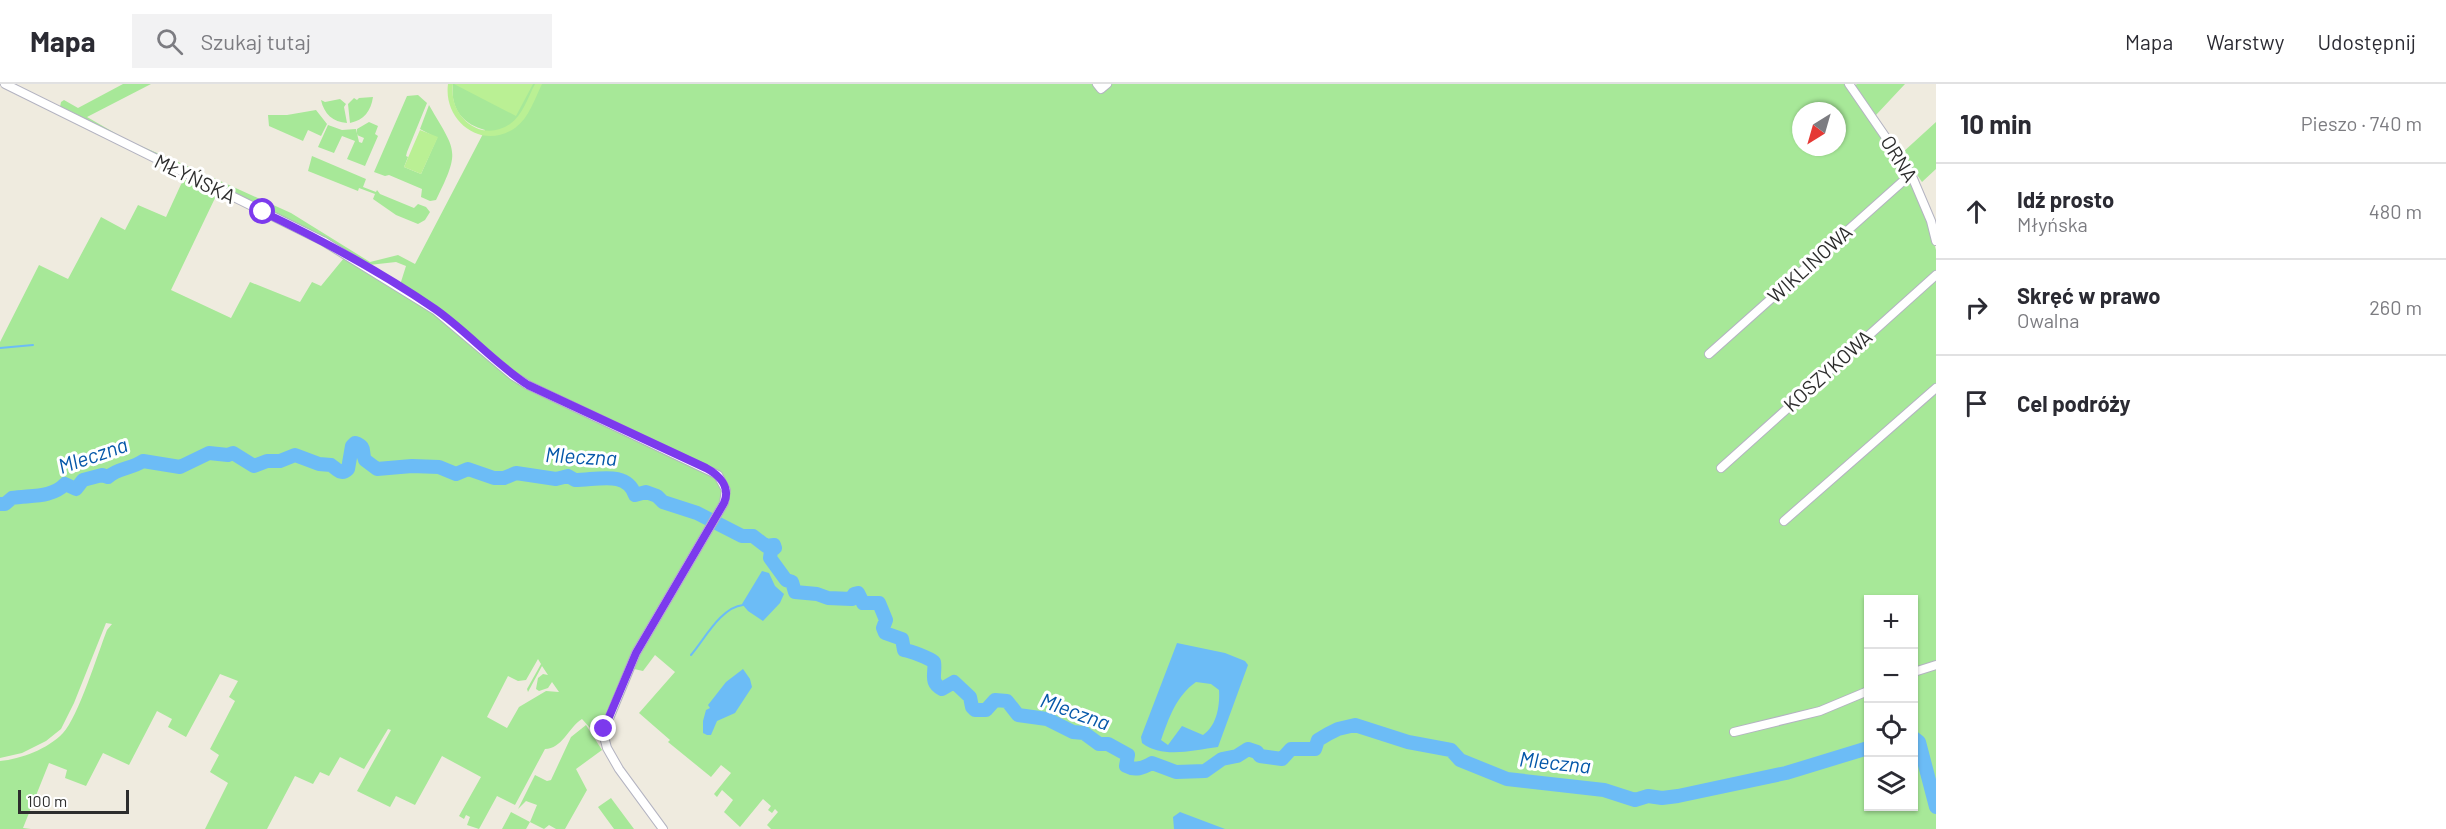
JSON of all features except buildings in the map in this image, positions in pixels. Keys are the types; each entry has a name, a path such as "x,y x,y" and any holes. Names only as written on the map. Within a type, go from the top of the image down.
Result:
{"street":[{"name":"MŁYŃSKA","path":"5,84 164,165 323,241 435,310 512,375 528,385 706,468 721,479 727,497 636,653 603,733 607,748 619,769 663,829"},
{"name":"ORNA","path":"1849,84 1911,174 1936,241"},
{"name":"WIKLINOWA","path":"1708,354 1911,174"},
{"name":"KOSZYKOWA","path":"1721,468 1936,275"},
{"path":"1784,521 1936,388"},
{"path":"1918,671 1936,665"},
{"path":"1734,732 1820,711 1864,693"}],"green space":[{"path":"123,84 151,84 87,117 127,140 201,172 197,175 60,107 64,100 78,108"},
{"path":"448,84 453,84 453,96 461,116 478,129 488,131 499,129 515,120 535,84 542,84 531,108 520,124 502,134 490,136 478,134 458,120 448,97"},
{"path":"453,84 1845,84 1902,166 1927,220 1936,250 1936,829 771,829 767,825 778,812 775,809 772,813 768,810 771,806 763,799 740,827 724,812 733,800 722,790 717,797 714,794 731,773 721,765 711,777 668,742 670,740 639,713 675,672 655,655 643,671 634,669 600,739 582,719 556,746 545,749 515,805 497,796 479,829 467,825 470,817 466,815 464,819 459,816 481,777 442,756 415,805 396,796 390,807 357,791 391,730 388,729 364,769 340,757 329,776 320,772 313,784 295,776 267,829 205,829 228,783 210,772 219,755 210,749 235,701 229,697 238,681 220,674 186,737 168,727 172,719 157,711 129,765 103,753 86,786 65,778 67,770 49,763 23,828 31,829 0,829 0,761 34,752 50,744 63,733 75,713 107,630 112,624 106,623 74,703 61,729 46,741 22,753 0,758 0,342 39,265 68,279 101,217 125,230 138,205 166,217 183,180 186,180 216,196 171,290 231,318 250,282 300,302 312,282 321,286 344,258 400,285 406,266 396,262 369,265 207,180 207,175 291,213 370,262 398,255 415,264 485,130 464,119 459,114 454,100","holes":["538,659 541,664 527,689 528,692 542,666 548,675 543,674 538,678 536,689 539,691 548,688 552,682 559,692 546,691 519,707 507,728 487,717 508,676 518,681 526,680"]},
{"path":"454,84 533,84 516,116"},
{"path":"1857,84 1905,84 1876,115 1854,86"},
{"path":"418,95 427,103 407,152 408,157 404,167 421,174 437,138 420,129 429,105 450,142 452,151 452,160 444,183 436,200 430,201 421,197 422,189 389,175 374,172 407,96"},
{"path":"373,97 371,107 366,114 350,123 348,104 354,98 357,100"},
{"path":"340,99 346,104 344,107 347,123 337,121 330,116 321,100 325,102"},
{"path":"316,110 327,124 321,136 308,130 303,141 269,126 268,115 287,115"},
{"path":"369,122 378,126 375,134 378,136 365,166 347,159 355,141 342,136 334,153 318,147 328,125 342,130 356,129 357,133 357,129","holes":["357,135 364,138 362,143 359,142"]},
{"path":"1936,122 1936,169 1922,182 1902,153"},
{"path":"420,130 438,137 421,174 404,167"},
{"path":"312,156 366,179 363,187 376,192 377,190 380,194 414,208 418,204 426,207 430,212 425,220 418,224 396,215 373,199 375,194 359,188 358,191 308,171"},
{"path":"586,725 602,750 576,769 587,790 565,829 556,829 549,825 544,829 530,822 537,805 526,801 518,809 535,775 547,781 551,780 571,737"},
{"path":"611,798 634,829 614,829 598,807"},
{"path":"511,812 530,822 526,829 502,829"}],"water":[{"path":"762,571 769,573 775,586 784,594 780,603 763,621 742,604"},
{"path":"1177,643 1225,653 1245,661 1248,665 1218,747 1189,751 1159,751 1142,743 1141,737","holes":["1196,682 1211,684 1219,690 1219,702 1217,715 1208,731 1203,735 1182,726 1168,745 1161,740 1174,708 1183,694"]},
{"path":"743,669 752,687 735,713 717,721 711,735 703,733 706,710 710,708 708,705 726,682"},
{"path":"1180,812 1225,829 1174,829 1173,817"}],"waterway":[{"path":"0,348 33,345"},
{"name":"Mleczna","path":"0,504 5,504 12,498 54,492 65,484 76,489 83,480 102,475 108,477 143,461 180,467 209,453 228,455 233,453 254,466 267,461 280,461 295,455 319,464 331,465 343,472 348,469 352,446 355,443 362,448 365,460 377,469 412,466 439,467 456,474 468,469 494,478 504,478 516,473 556,479 568,476 575,480 618,479 631,487 635,495 646,492 657,496 663,502 697,513 742,536 753,536 766,546 774,545 775,548 771,551 770,558 786,580 792,582 795,592 817,594 828,598 852,599 854,594 858,593 863,603 879,603 886,620 883,628 885,633 902,639 904,650 934,662 936,684 942,689 954,682 970,697 975,710 986,710 995,700 1007,701 1018,715 1047,719 1073,732 1084,733 1099,744 1108,744 1128,755 1126,766 1136,769 1152,763 1176,772 1205,771 1222,759 1237,756 1248,749 1257,752 1260,756 1282,759 1291,749 1315,749 1318,740 1338,729 1355,725 1408,742 1451,750 1460,760 1507,779 1604,790 1635,800 1648,796 1662,798 1678,796 1786,773 1864,749"},
{"path":"691,655 720,618 735,607 743,605"},
{"name":"Mleczna","path":"1918,741 1936,807"}],"route":[{"path":"263,212 323,241 435,310 467,334 512,375 528,385 706,468 721,479 727,497 636,653 604,729"}]}
